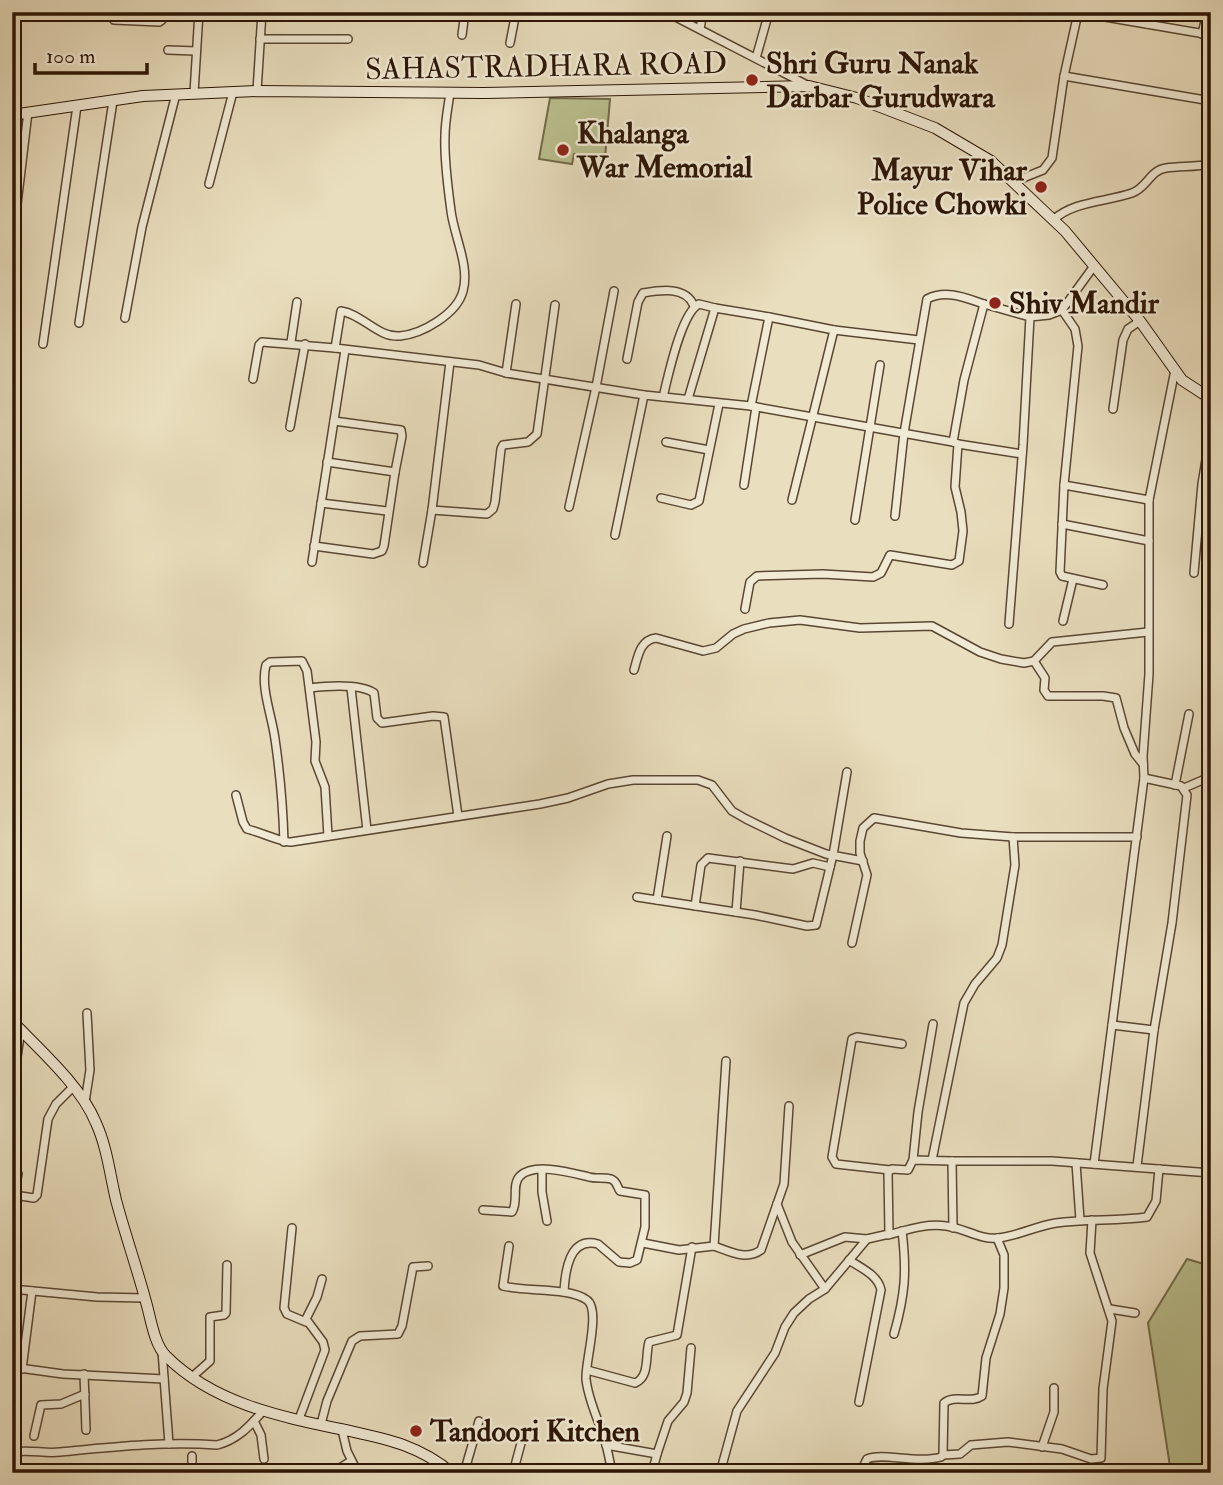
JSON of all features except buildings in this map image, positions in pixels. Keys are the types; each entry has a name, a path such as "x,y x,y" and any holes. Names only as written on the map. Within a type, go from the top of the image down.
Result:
{"main road":[{"name":"SAHASTRADHARA ROAD","path":"12,114 176,94 257,91 450,93 810,86 857,97 935,128 991,162 1054,220 1140,321 1182,380 1211,399"},
{"path":"12,1021 85,1102 100,1134 120,1213 162,1350 192,1377 222,1396 262,1411 414,1448 434,1458 452,1473"}],"street":[{"path":"114,20 159,22 163,12"},
{"path":"194,93 199,12"},
{"path":"257,91 262,12"},
{"path":"462,35 465,12"},
{"path":"510,43 516,12"},
{"path":"666,12 810,86"},
{"path":"699,29 703,12"},
{"path":"756,58 769,12"},
{"path":"1013,182 1043,170 1052,158 1077,12 1207,35 1206,12"},
{"path":"1147,24 1149,12"},
{"path":"260,38 348,39"},
{"path":"167,50 196,51"},
{"path":"1065,76 1211,101"},
{"path":"209,184 233,92"},
{"path":"335,348 341,311 354,314 380,331 397,337 438,321 462,295 463,270 452,213 446,156 445,136 450,93"},
{"path":"125,318 142,227 176,94"},
{"path":"79,323 113,101"},
{"path":"43,344 77,106"},
{"path":"12,246 28,112"},
{"path":"1054,220 1070,208 1139,190 1156,172 1165,168 1190,168 1211,164"},
{"path":"895,516 904,433 927,299 946,293 1030,317 1049,315 1062,310 1094,266"},
{"path":"569,507 614,291"},
{"path":"626,359 638,302 643,293 671,291 683,293 691,299 694,306 677,344 663,397"},
{"path":"291,342 297,302"},
{"path":"506,373 516,304"},
{"path":"694,306 699,304 834,331 919,340"},
{"path":"745,609 750,582 757,576 823,574 873,578 881,573 890,555 956,564 961,556 963,531 955,487 956,443 964,380 984,304"},
{"path":"432,510 481,515 493,509 501,449 507,444 528,442 537,434 555,305"},
{"path":"688,399 715,308"},
{"path":"1062,310 1075,329 1078,346 1064,485 1060,572 1062,576 1103,585"},
{"path":"744,485 769,317"},
{"path":"1009,624 1030,317"},
{"path":"1113,409 1123,340 1128,329 1140,321"},
{"path":"792,500 834,331"},
{"path":"253,379 259,345 266,341 291,342 479,365 506,373 644,395 754,407 1022,454"},
{"path":"290,427 305,344"},
{"path":"312,562 345,349"},
{"path":"423,562 450,362"},
{"path":"855,520 880,365"},
{"path":"1094,1164 1144,778 1149,500 1175,369"},
{"path":"615,535 644,395"},
{"path":"661,498 691,505 698,503 719,404"},
{"path":"314,546 373,554 382,551 402,436 401,430 334,421"},
{"path":"1194,572 1202,484 1211,429"},
{"path":"666,442 709,450"},
{"path":"327,462 395,472"},
{"path":"1064,485 1149,500"},
{"path":"321,503 387,511"},
{"path":"1062,524 1149,541"},
{"path":"1062,621 1073,579"},
{"path":"634,670 641,648 649,639 656,638 711,651 744,629 800,620 860,628 932,626 980,652 1024,663 1034,661 1052,642 1148,632"},
{"path":"284,842 279,772 265,686 266,665 270,662 302,661 307,671 316,742 315,761 325,788 328,836"},
{"path":"1034,661 1045,678 1044,690 1048,696 1115,698 1135,754 1144,765"},
{"path":"310,688 341,685 368,690 374,693 377,718 382,723 444,717 458,816"},
{"path":"351,688 368,830"},
{"path":"1175,785 1189,715"},
{"path":"1144,778 1184,788 1205,779 1211,760"},
{"path":"638,897 807,926 816,925 833,855 847,772"},
{"path":"236,795 247,829 262,832 284,842 568,798 608,784 633,780 698,780 712,785 732,811 746,819 785,838 833,855 863,861"},
{"path":"1138,1166 1186,802 1184,788"},
{"path":"852,943 867,875 860,841 863,828 874,818 961,833 1013,837 1137,836"},
{"path":"657,900 667,836"},
{"path":"932,1160 964,1003 975,984 998,958 1002,944 1015,864 1013,837"},
{"path":"695,906 701,864 705,859 722,858 793,869 813,863 830,867"},
{"path":"736,912 740,861"},
{"path":"85,1102 90,1070 87,1013"},
{"path":"902,1044 857,1037 852,1039 832,1157 836,1164 908,1170 913,1160 933,1024"},
{"path":"1112,1025 1154,1030"},
{"path":"12,1088 20,1030"},
{"path":"714,1246 726,1061"},
{"path":"18,1174 13,1198 34,1198 37,1195 48,1119 56,1104 73,1087"},
{"path":"643,1242 679,1250 714,1246 737,1254 757,1253 761,1250 784,1184 789,1106"},
{"path":"913,1160 1076,1163 1211,1173"},
{"path":"952,1161 953,1228"},
{"path":"1076,1163 1080,1220"},
{"path":"800,1255 845,1237 867,1239 925,1226 953,1228 997,1238 1044,1225 1080,1220 1119,1221 1147,1217 1156,1201 1159,1169"},
{"path":"483,1210 512,1212 515,1208 516,1181 532,1170 559,1170 611,1179 616,1182 620,1191 644,1194 647,1200 639,1257 630,1263 617,1262 598,1244 593,1242 580,1247 573,1251 567,1262 564,1292"},
{"path":"541,1170 541,1192 547,1221"},
{"path":"888,1235 890,1170"},
{"path":"777,1204 800,1255 825,1289"},
{"path":"860,1473 867,1459 874,1456 918,1461 936,1459 943,1455 960,1454 971,1445 989,1443 1008,1442 1062,1449 1091,1459 1101,1458 1103,1389 1112,1321 1090,1253 1092,1220"},
{"path":"292,1228 284,1308 287,1314 306,1322 323,1342 325,1350 299,1419"},
{"path":"894,1334 906,1276 902,1231"},
{"path":"943,1455 944,1404 951,1399 978,1399 983,1393 986,1358 1000,1314 1004,1288 1004,1255 997,1238"},
{"path":"720,1473 737,1411 775,1353 785,1327 794,1313 825,1289 867,1239"},
{"path":"509,1246 503,1286 532,1291 564,1292 587,1301 592,1306 586,1380 612,1473"},
{"path":"587,1370 635,1383 641,1381 649,1342 677,1335 691,1247"},
{"path":"849,1260 875,1277 881,1290 859,1402"},
{"path":"192,1377 210,1361 210,1317 226,1313 227,1265"},
{"path":"321,1424 327,1401 352,1341 359,1336 398,1334 402,1326 413,1267 428,1266"},
{"path":"306,1322 322,1279"},
{"path":"12,1289 97,1297 145,1298"},
{"path":"22,1369 32,1291"},
{"path":"1110,1309 1135,1314"},
{"path":"652,1473 668,1421 684,1402 687,1393 691,1348"},
{"path":"162,1350 169,1444"},
{"path":"12,1367 164,1379"},
{"path":"84,1374 86,1430"},
{"path":"1042,1447 1054,1412 1054,1388"},
{"path":"34,1436 41,1405 61,1404 85,1394"},
{"path":"12,1452 56,1452 169,1444 217,1445 240,1435 262,1411"},
{"path":"254,1421 261,1435 264,1459"},
{"path":"464,1473 479,1422"},
{"path":"342,1430 351,1461 358,1473"},
{"path":"513,1473 524,1432"},
{"path":"606,1445 657,1454"},
{"path":"192,1456 192,1473"},
{"path":"332,1473 351,1461"}],"green space":[{"path":"550,98 610,99 605,158 574,154 572,164 539,159"},
{"path":"1187,1259 1211,1266 1211,1473 1171,1473 1148,1323"}],"place":[{"name":"Shri Guru Nanak Darbar Gurudwara","path":"752,80"},
{"name":"Khalanga War Memorial","path":"563,150"},
{"name":"Mayur Vihar Police Chowki","path":"1041,187"},
{"name":"Shiv Mandir","path":"995,303"},
{"name":"Tandoori Kitchen","path":"416,1431"}]}
